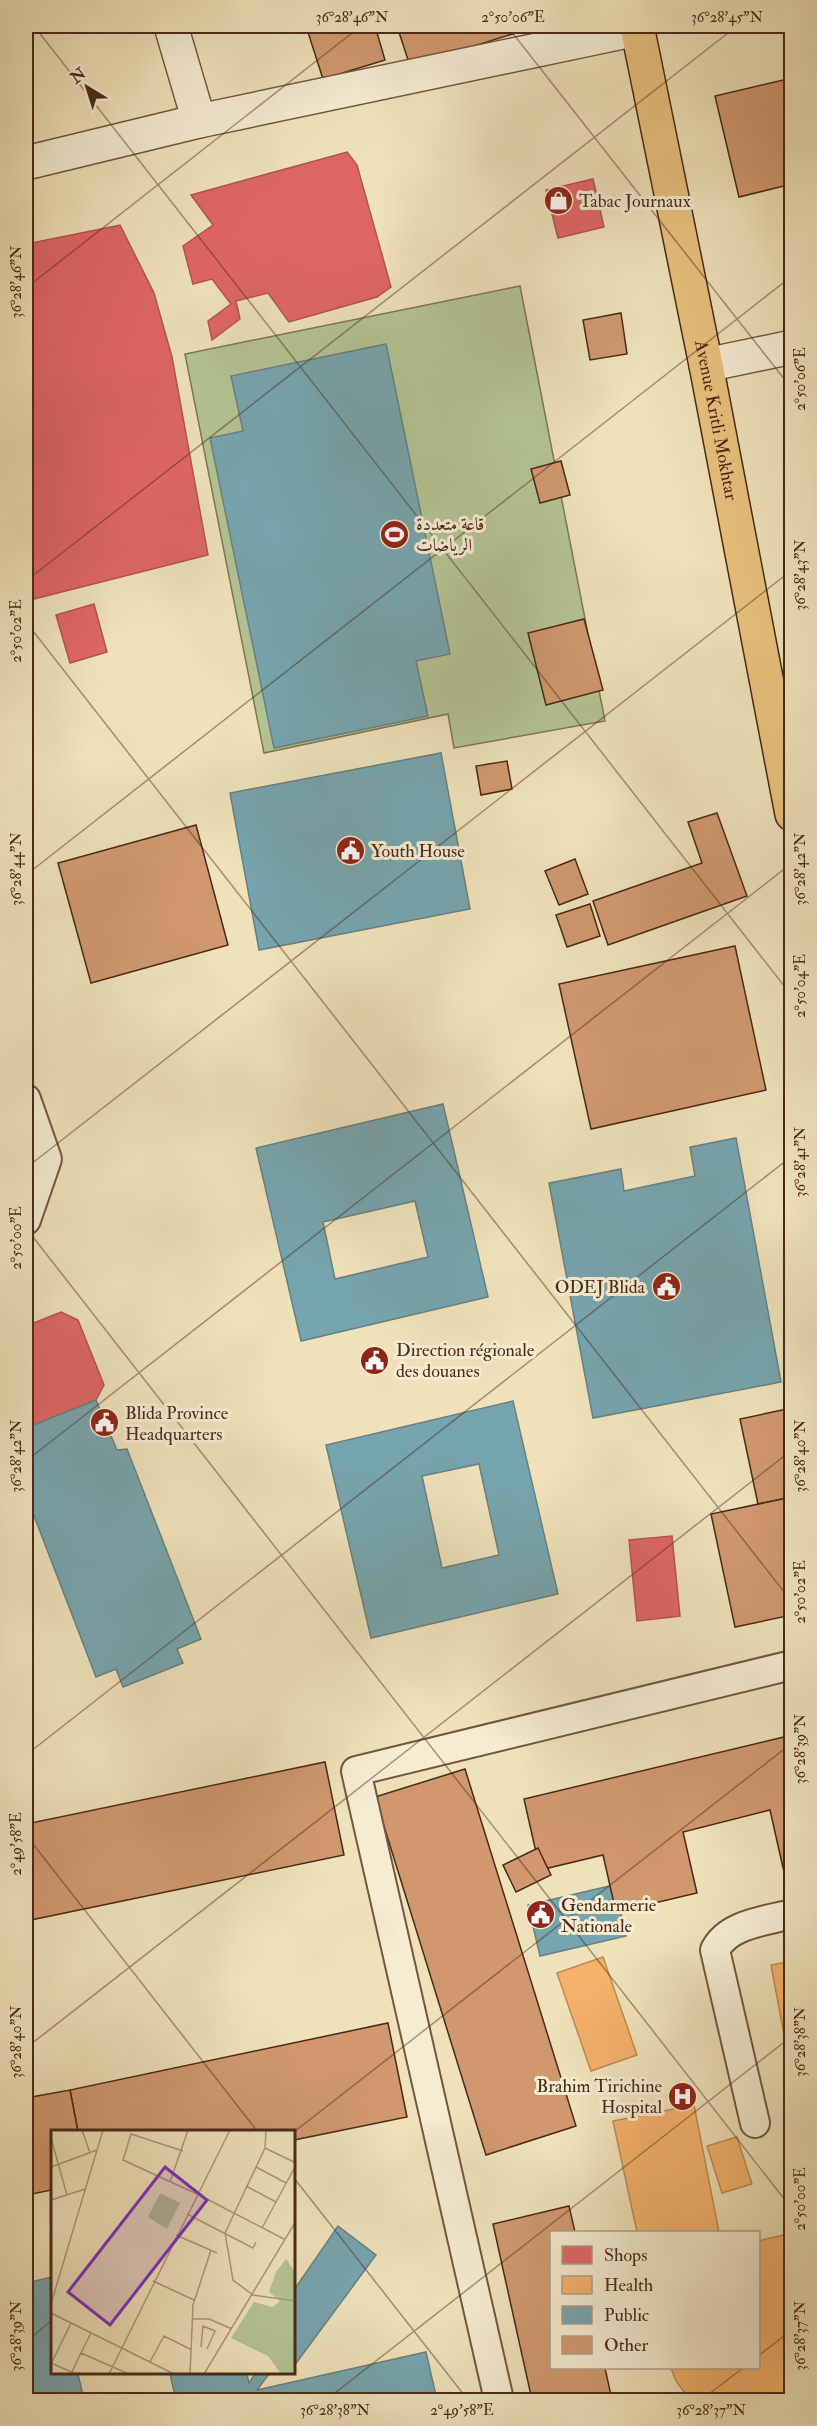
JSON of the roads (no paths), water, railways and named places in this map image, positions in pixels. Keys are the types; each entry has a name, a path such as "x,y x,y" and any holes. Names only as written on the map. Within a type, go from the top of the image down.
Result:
{"main road":[{"name":"Avenue Kritli Mokhtar","path":"637,27 706,365 781,707 792,814"}],"street":[{"path":"171,26 199,121"},
{"path":"26,163 199,121 637,27"},
{"path":"706,365 792,347"}],"lane":[{"path":"26,1099 36,1163 26,1220"},
{"path":"499,2400 356,1771 792,1665"},
{"path":"755,2122 715,1950 721,1938 736,1929 792,1914"}],"place":[{"name":"Tabac Journaux","path":"558,201"},
{"name":"قاعة متعددة الرياضات","path":"395,534"},
{"name":"Youth House","path":"350,851"},
{"name":"ODEJ Blida","path":"666,1287"},
{"name":"Direction régionale des douanes","path":"375,1360"},
{"name":"Blida Province Headquarters","path":"104,1423"},
{"name":"Gendarmerie Nationale","path":"540,1915"},
{"name":"Brahim Tirichine Hospital","path":"683,2096"}]}
